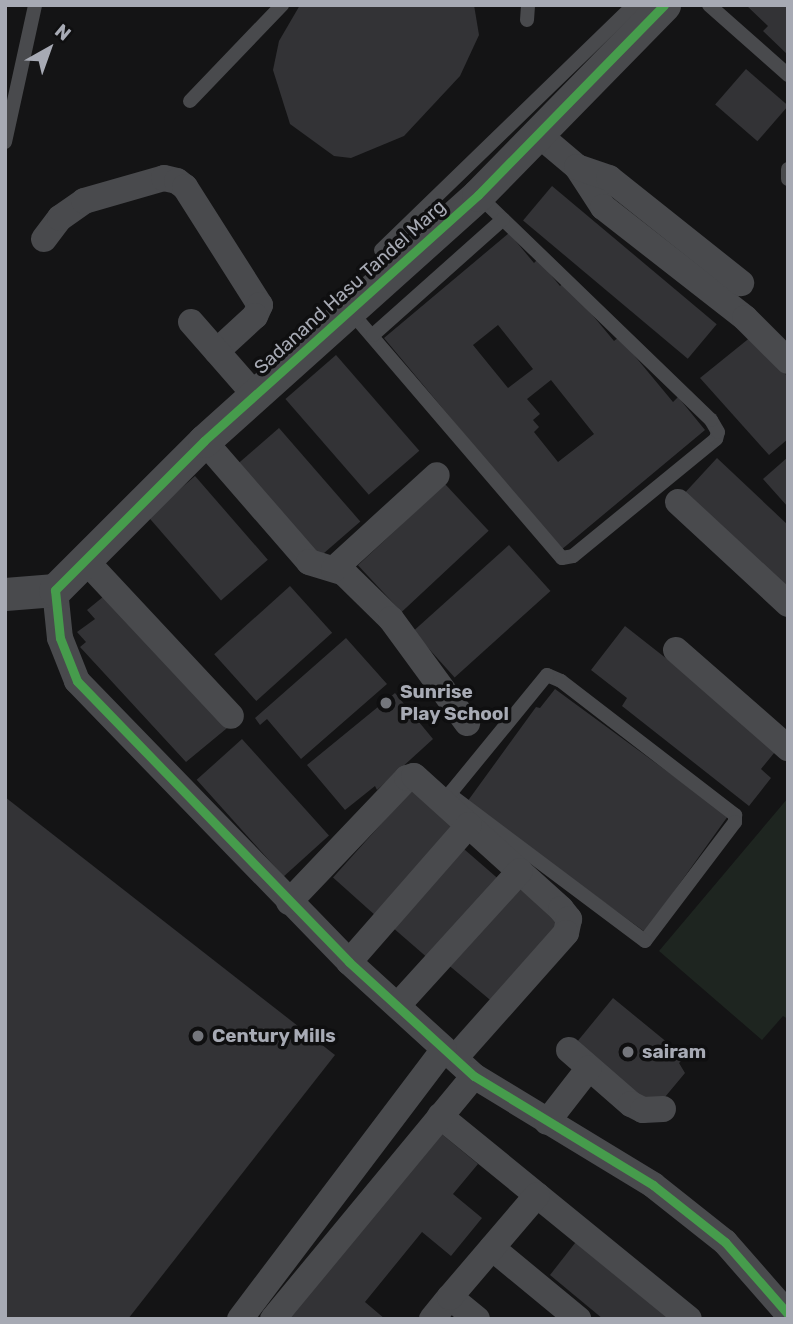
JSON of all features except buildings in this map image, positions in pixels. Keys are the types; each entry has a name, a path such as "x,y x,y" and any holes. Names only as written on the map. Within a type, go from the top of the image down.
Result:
{"street":[{"name":"Sadanand Hasu Tandel Marg","path":"55,590 204,441 255,395 362,323 418,238 478,195 538,134 582,72 664,5"},
{"path":"538,134 577,167 603,207 745,318 788,361"},
{"path":"577,167 609,178 741,283"},
{"path":"44,239 60,218 84,201 164,178 177,181 185,187 260,305 255,316 217,351"},
{"path":"191,322 255,395"},
{"path":"204,441 309,562 344,573 391,619 467,723"},
{"path":"334,569 437,475"},
{"path":"678,502 788,604"},
{"path":"86,561 231,716"},
{"path":"5,594 55,590 60,638 77,681 289,902 349,962 449,1054 474,1076 653,1185 726,1242 788,1314"},
{"path":"676,649 788,748"},
{"path":"240,1319 449,1054 570,926 561,909 421,779 407,778 289,902"},
{"path":"349,962 469,825"},
{"path":"398,1005 520,871"},
{"path":"569,1050 631,1104 643,1110 663,1109"},
{"path":"547,1122 589,1068"},
{"path":"273,1319 474,1076"},
{"path":"440,1116 689,1319"},
{"path":"432,1319 537,1195"},
{"path":"492,1248 578,1319"},
{"path":"450,1297 477,1319"}],"lane":[{"path":"5,142 35,5"},
{"path":"190,101 282,5"},
{"path":"381,250 418,238 582,72 634,5"},
{"path":"718,8 788,75"},
{"path":"788,169 788,179"},
{"path":"478,195 503,219 717,426 716,439 573,556 562,558 362,323 444,277 503,219"},
{"path":"418,238 444,277"},
{"path":"555,677 732,810 735,822 650,937 641,941 457,802 452,791 486,747 541,678 555,677"},
{"path":"467,723 486,747"}],"shaded area":[{"path":"788,798 788,1019 783,1016 762,1040 659,951"}],"cycle path":[{"path":"664,5 478,195 204,441 55,590 60,638 77,681 349,962 474,1076 653,1185 725,1242 788,1314"}],"place":[{"name":"Sunrise Play School","path":"386,703"},
{"name":"Century Mills","path":"198,1036"},
{"name":"sairam","path":"628,1052"}]}
